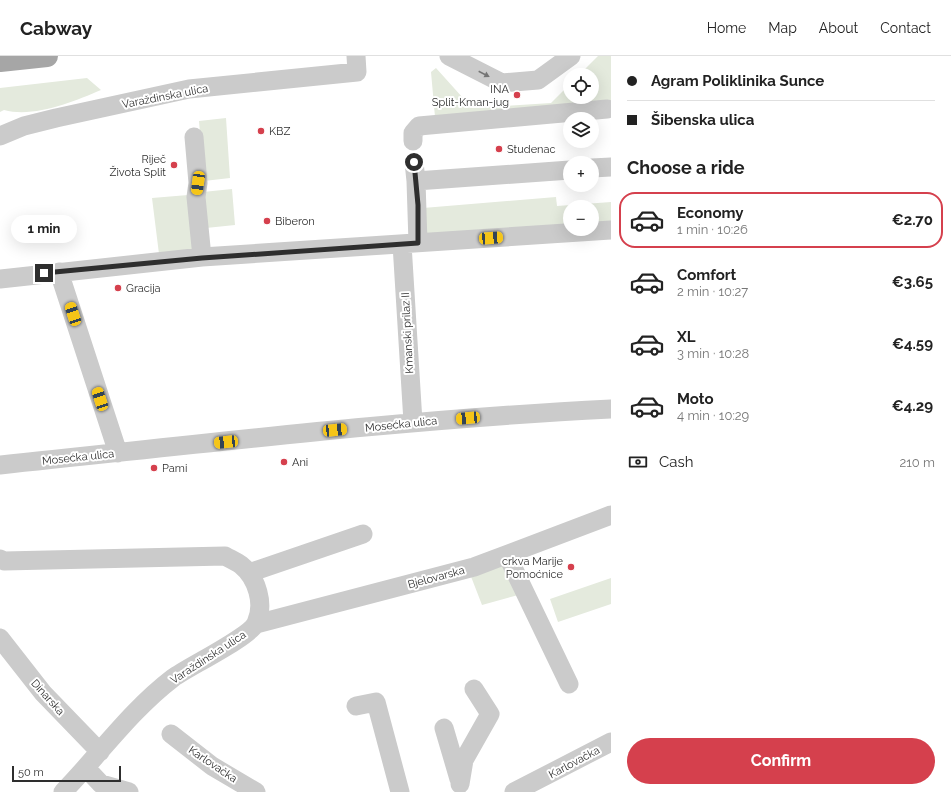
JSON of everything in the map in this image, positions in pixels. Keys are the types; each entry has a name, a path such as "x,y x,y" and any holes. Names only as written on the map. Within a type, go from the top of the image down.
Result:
{"main road":[{"path":"0,61 47,56"}],"street":[{"path":"449,56 502,83 538,80 571,56"},
{"name":"Varaždinska ulica","path":"0,136 24,126 56,118 189,89 357,64"},
{"path":"413,141 413,133 420,126 607,110"},
{"path":"194,137 198,183 196,197 202,258"},
{"name":"Kmanski prilaz II","path":"413,422 410,243 416,181 414,162"},
{"path":"599,168 611,167"},
{"path":"416,181 563,170"},
{"path":"0,279 202,258 611,230"},
{"path":"59,272 118,453"},
{"name":"Mosećka ulica","path":"0,465 413,422 510,414 611,410"},
{"name":"Bjelovarska","path":"256,624 474,567 611,515"},
{"path":"249,573 363,534"},
{"path":"507,555 569,684"},
{"name":"Varaždinska ulica","path":"0,559 4,561 225,556 240,564 249,573 258,591 260,603 256,624 242,636 173,678 140,708 63,792"},
{"name":"Dinarska","path":"0,638 43,692 100,752"},
{"path":"461,788 464,760 490,714 474,689"},
{"path":"356,706 376,702 400,792"},
{"path":"444,728 461,788"},
{"name":"Karlovačka","path":"171,734 212,766 256,792"},
{"name":"Karlovačka","path":"514,792 611,742"},
{"path":"86,768 101,784 129,792"}],"shaded area":[{"path":"598,56 611,56 611,103 599,104 599,68 586,68"},
{"path":"436,68 472,108 551,103 563,91 563,104 598,104 435,117 431,72"},
{"path":"87,78 101,90 53,108 28,112 4,110 0,112 0,88"},
{"path":"226,118 230,178 204,181 199,121"},
{"path":"232,189 235,225 206,228 203,192"},
{"path":"188,195 195,250 159,254 152,198"},
{"path":"556,197 557,206 563,206 563,226 426,235 423,208"},
{"path":"611,202 611,221 599,223 599,203"},
{"path":"505,560 522,594 482,605 470,574"},
{"path":"611,578 611,604 558,622 550,599"}],"place":[{"name":"INA Split-Kman-jug","path":"517,95"},
{"name":"KBZ","path":"261,131"},
{"name":"Studenac","path":"499,149"},
{"name":"Riječ Života Split","path":"174,165"},
{"name":"Biberon","path":"267,221"},
{"name":"Gracija","path":"118,288"},
{"name":"Ani","path":"284,462"},
{"name":"Pami","path":"154,468"},
{"name":"crkva Marije Pomoćnice","path":"571,567"}],"route":[{"path":"44,273 202,258 418,243 418,205 414,162"}]}
